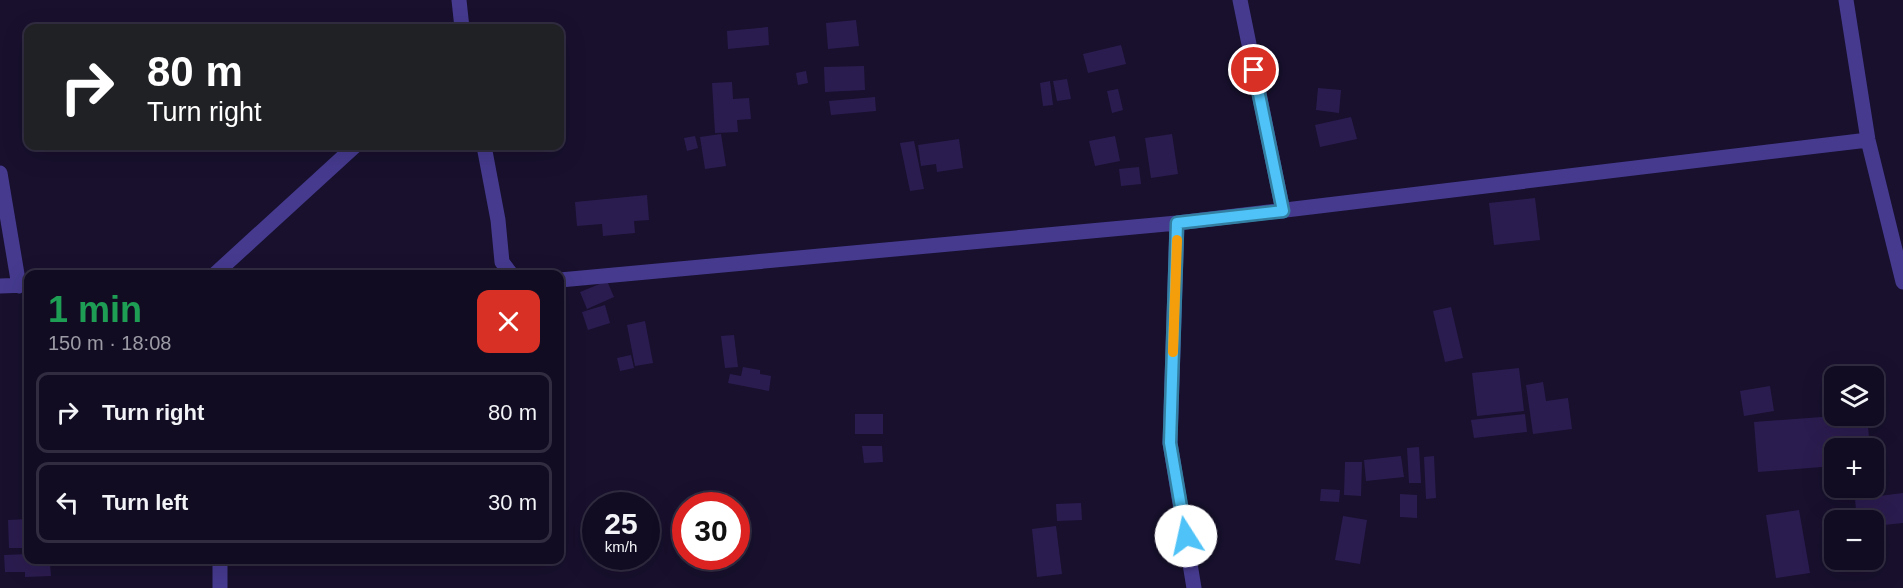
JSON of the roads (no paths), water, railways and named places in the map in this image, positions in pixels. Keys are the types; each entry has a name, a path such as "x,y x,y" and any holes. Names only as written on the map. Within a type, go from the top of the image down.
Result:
{"street":[{"path":"459,0 462,24"},
{"path":"1239,0 1283,211"},
{"path":"1846,0 1868,140 1903,282"},
{"path":"564,280 1177,223 1868,140"},
{"path":"219,270 350,150"},
{"path":"485,150 498,220 502,262 508,270"},
{"path":"0,174 24,285 0,286"},
{"path":"1177,223 1170,443 1194,588"},
{"path":"220,564 220,588"}]}
